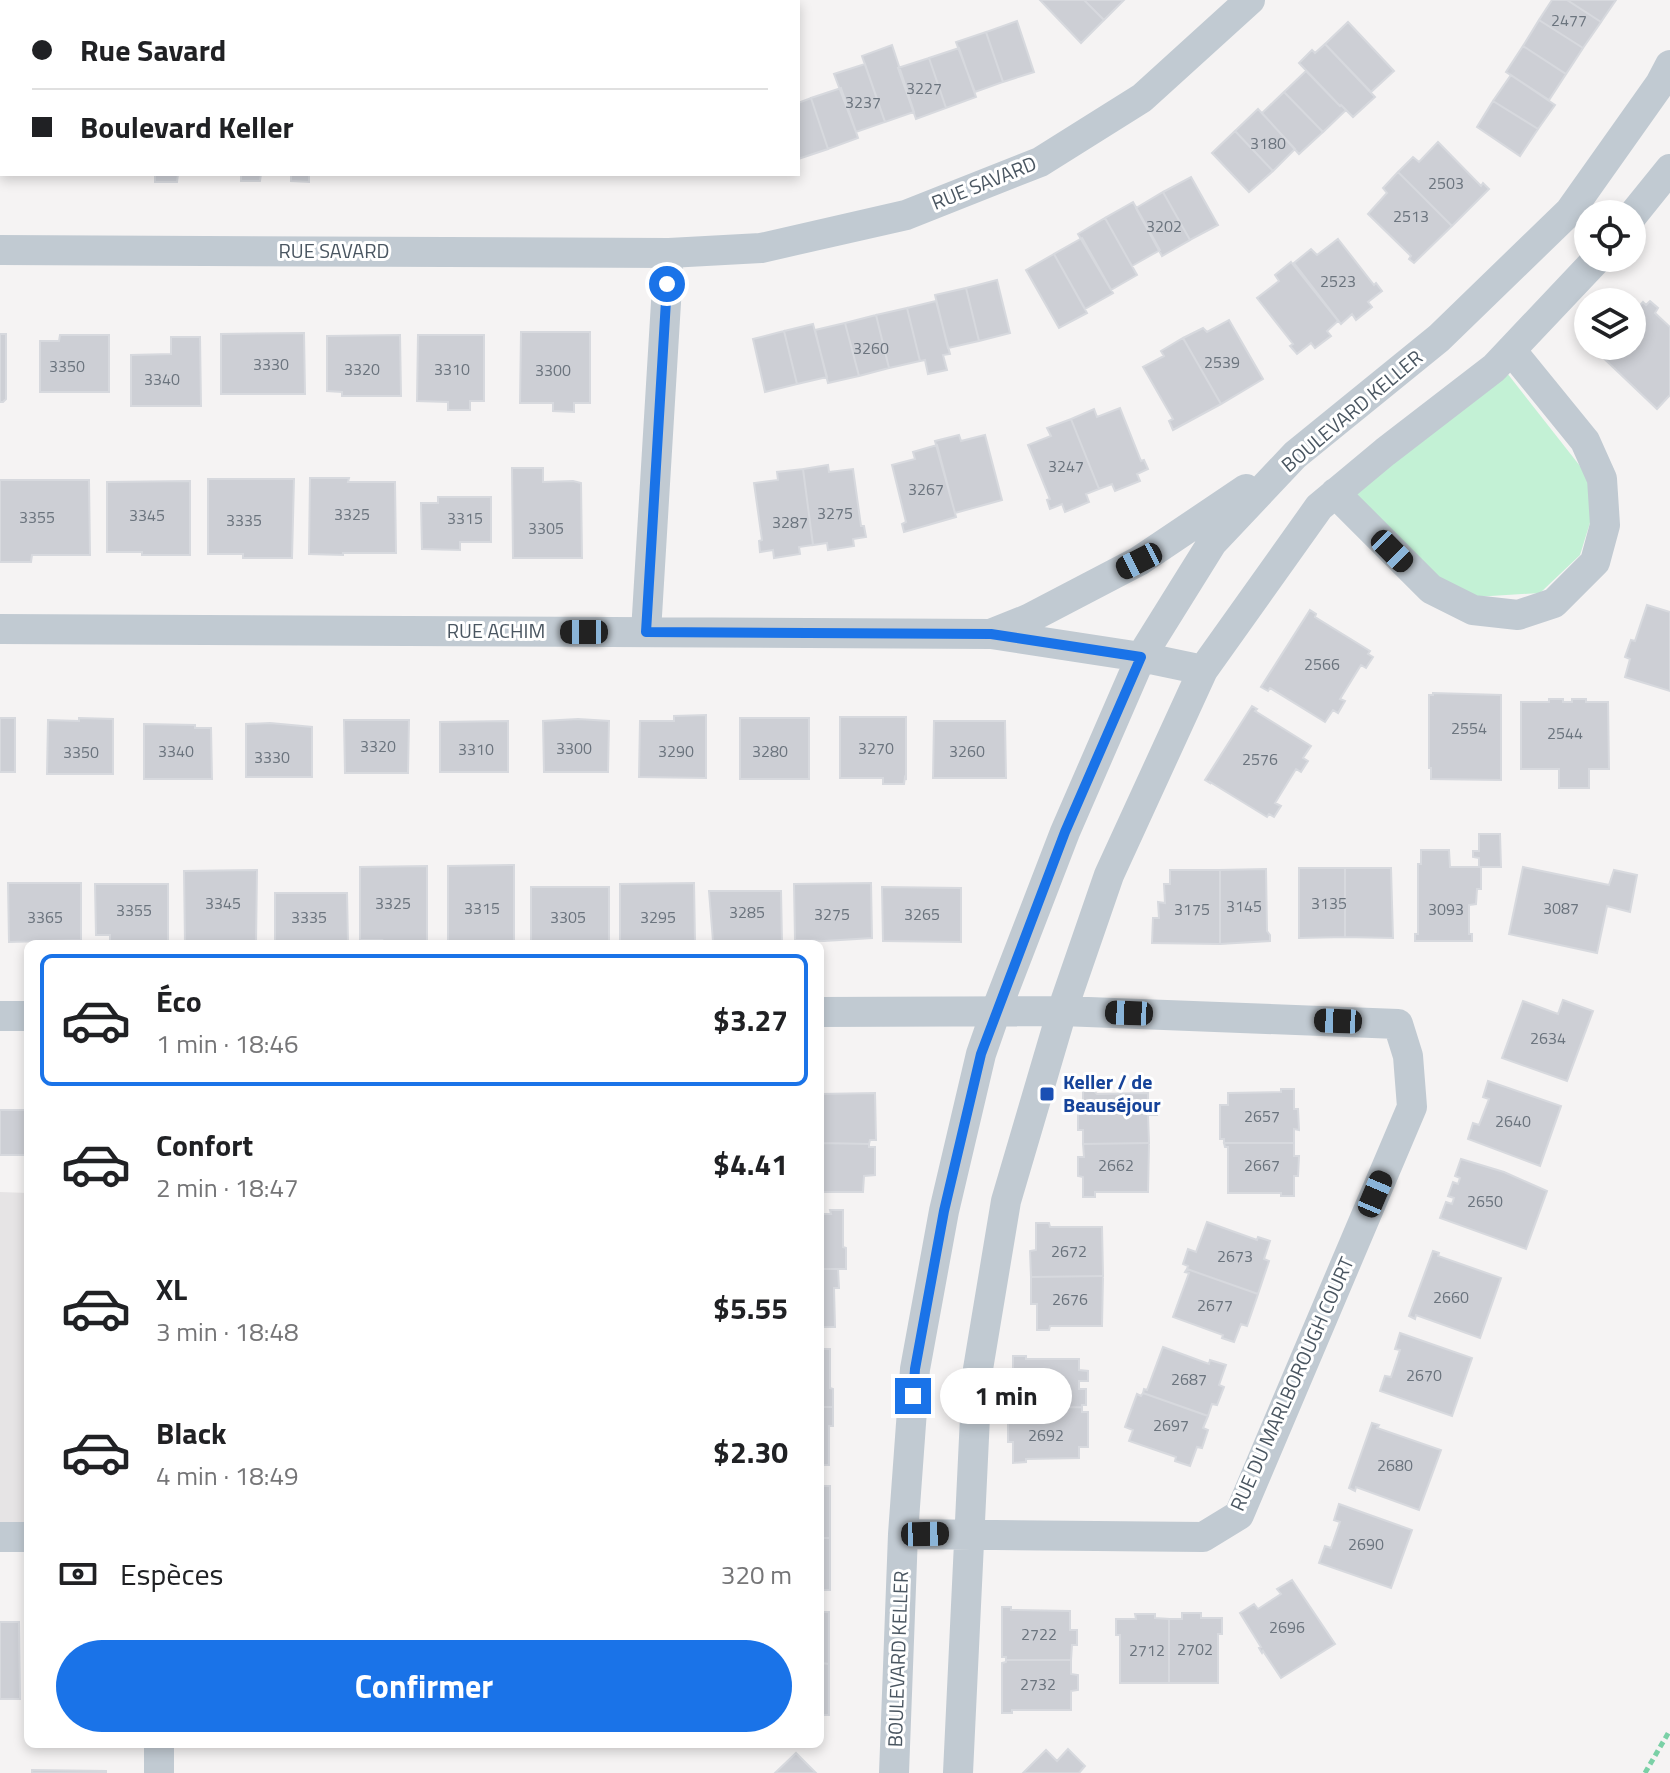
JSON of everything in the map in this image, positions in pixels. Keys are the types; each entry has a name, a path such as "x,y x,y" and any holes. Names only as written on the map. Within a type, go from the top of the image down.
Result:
{"street":[{"name":"RUE SAVARD","path":"0,250 669,253 761,248 906,215 1040,162 1142,98 1250,0"},
{"name":"BOULEVARD KELLER","path":"894,1773 903,1534 915,1369 944,1211 981,1054 996,1011 1065,832 1141,657 1212,543 1291,459 1439,338 1570,211 1660,84 1670,65"},
{"path":"1645,200 1670,169"},
{"path":"646,632 669,253"},
{"path":"958,1773 977,1375 1006,1201 1062,1011 1109,875 1203,670 1319,507 1494,368 1585,272"},
{"path":"1335,493 1431,589 1473,610 1518,615 1554,603 1595,562 1605,525 1602,479 1585,441 1511,350"},
{"name":"RUE ACHIM","path":"991,634 1028,619 1139,561 1291,459"},
{"name":"RUE ACHIM","path":"0,629 991,634 1141,657 1203,670"},
{"path":"824,1012 1062,1011"},
{"name":"RUE DU MARLBOROUGH COURT","path":"903,1534 1203,1537 1239,1515 1412,1107 1408,1056 1398,1024 1062,1011"},
{"path":"0,1016 24,1016"},
{"path":"0,1537 24,1537"},
{"path":"159,1748 159,1773"}],"path":[{"path":"1645,1773 1670,1730"}],"shaded area":[{"path":"0,1192 24,1193 24,1537 0,1537"}],"green space":[{"path":"1507,373 1591,480 1593,513 1580,555 1540,593 1475,597 1431,575 1354,495"}],"building":[{"path":"1040,0 1084,0 1104,20 1081,43"},
{"path":"1084,0 1124,0 1104,20"},
{"path":"1552,0 1567,0 1601,22 1583,48 1539,20"},
{"path":"1567,0 1616,0 1601,22"},
{"path":"1539,20 1583,48 1566,74 1523,46"},
{"path":"1017,21 1034,72 1003,82 986,32"},
{"path":"1348,22 1394,71 1371,92 1325,44"},
{"path":"986,32 1003,82 975,92 956,42"},
{"path":"1325,44 1375,97 1353,117 1299,63 1312,50 1315,53"},
{"path":"892,45 914,112 885,122 862,56"},
{"path":"1523,46 1566,74 1549,100 1506,72"},
{"path":"959,48 976,97 946,108 929,58"},
{"path":"929,58 946,108 916,119 898,68"},
{"path":"865,64 885,122 856,132 834,74"},
{"path":"1306,71 1346,110 1323,132 1284,92"},
{"path":"1511,75 1555,105 1538,129 1493,101"},
{"path":"841,88 858,138 828,149 811,98"},
{"path":"1284,92 1323,132 1299,154 1262,113"},
{"path":"811,98 828,149 800,158 800,102"},
{"path":"1493,101 1538,129 1520,156 1477,127"},
{"path":"1258,109 1295,149 1273,171 1235,131"},
{"path":"1235,131 1273,171 1249,192 1212,153"},
{"path":"1438,142 1481,186 1483,183 1489,189 1452,226 1398,172 1413,157 1419,162"},
{"path":"1398,172 1452,226 1414,263 1409,259 1411,256 1368,214 1387,193 1383,188"},
{"path":"155,176 178,176 177,182 155,182"},
{"path":"241,176 261,176 260,181 241,181"},
{"path":"291,176 309,176 309,182 291,181"},
{"path":"1191,177 1218,225 1190,240 1163,192"},
{"path":"1163,192 1190,240 1162,256 1136,208"},
{"path":"1133,202 1160,250 1132,266 1105,218"},
{"path":"1105,218 1137,275 1111,290 1078,234"},
{"path":"1082,238 1113,293 1085,309 1054,254"},
{"path":"1338,239 1382,291 1368,302 1372,307 1356,320 1352,314 1341,324 1294,263 1311,249 1317,255"},
{"path":"1054,254 1087,313 1059,328 1026,270"},
{"path":"1291,262 1338,321 1327,331 1331,336 1315,348 1311,343 1297,354 1290,346 1293,344 1257,298 1279,281 1275,275"},
{"path":"997,280 1010,333 979,341 966,288"},
{"path":"966,288 979,341 948,348 935,295"},
{"path":"936,301 950,354 943,355 947,370 928,374 925,360 920,361 907,308"},
{"path":"1650,301 1658,308 1655,313 1670,327 1670,395 1657,409 1605,360 1646,360 1646,305"},
{"path":"907,308 920,361 889,368 876,315"},
{"path":"876,315 889,368 859,376 845,323"},
{"path":"1229,320 1263,379 1221,404 1183,338 1203,328 1207,332"},
{"path":"845,323 859,376 828,383 815,330"},
{"path":"813,324 827,377 797,384 784,331"},
{"path":"784,331 797,384 765,392 753,339"},
{"path":"521,332 590,332 590,403 574,403 574,412 553,411 553,403 520,403"},
{"path":"304,333 305,394 221,394 221,334"},
{"path":"0,334 6,334 6,399 3,402 0,402"},
{"path":"60,335 109,335 109,392 40,392 40,341 59,341"},
{"path":"400,335 401,396 342,396 342,392 327,391 327,336"},
{"path":"418,335 484,335 484,401 470,401 470,410 448,410 448,402 417,401"},
{"path":"171,337 200,337 201,406 131,406 131,355 171,354"},
{"path":"1183,338 1221,404 1173,430 1169,421 1173,419 1143,367 1164,356 1161,351"},
{"path":"1120,408 1141,461 1144,460 1148,469 1137,474 1140,481 1115,491 1112,484 1099,489 1071,419 1094,409 1097,417"},
{"path":"1071,419 1099,489 1086,494 1089,502 1065,512 1062,504 1050,509 1047,500 1050,499 1028,445 1051,436 1047,428"},
{"path":"959,435 961,441 985,435 1002,500 955,513 935,441"},
{"path":"937,445 956,517 904,532 902,524 906,522 892,465 915,459 913,452"},
{"path":"828,465 829,472 853,469 861,526 864,526 866,537 853,539 854,546 828,550 827,543 813,545 803,469"},
{"path":"512,468 543,468 543,482 581,483 582,558 513,558"},
{"path":"803,469 813,545 799,547 800,554 774,558 773,550 760,552 759,541 762,540 754,483 778,480 777,472"},
{"path":"310,478 395,482 396,553 309,554"},
{"path":"208,479 294,479 292,558 208,554"},
{"path":"0,480 89,480 90,555 32,555 31,562 0,562"},
{"path":"190,481 190,555 107,552 107,482"},
{"path":"438,497 491,497 491,542 460,542 460,550 422,549 421,503 438,503"},
{"path":"1647,605 1670,612 1670,691 1625,677 1630,659 1625,657 1631,640 1635,641"},
{"path":"1310,610 1316,614 1315,617 1370,651 1368,654 1373,657 1366,668 1361,665 1340,699 1345,701 1338,713 1333,710 1325,722 1270,688 1268,691 1261,687"},
{"path":"1429,695 1501,695 1501,780 1431,779"},
{"path":"1549,699 1608,702 1609,769 1589,769 1589,788 1559,788 1559,769 1521,769 1521,702 1549,702"},
{"path":"1252,706 1257,709 1255,711 1311,746 1303,758 1308,761 1301,772 1296,769 1275,803 1281,806 1274,817 1269,814 1267,817 1205,780"},
{"path":"706,715 706,778 639,777 640,721 674,721 674,716"},
{"path":"840,717 906,717 904,784 883,784 883,778 840,778"},
{"path":"0,718 15,718 15,772 0,772"},
{"path":"79,718 113,719 113,774 47,774 48,720 79,721"},
{"path":"740,718 809,718 809,779 740,779"},
{"path":"344,720 409,720 408,773 345,773"},
{"path":"508,721 508,772 440,772 440,722"},
{"path":"543,721 609,721 608,772 544,772"},
{"path":"934,721 1005,721 1006,778 933,778"},
{"path":"144,724 211,728 212,779 144,779"},
{"path":"246,724 312,727 312,777 246,777"},
{"path":"1479,834 1500,834 1501,867 1481,867 1481,889 1477,889 1476,904 1469,905 1469,934 1472,934 1472,941 1415,941 1415,934 1418,934 1418,864 1421,864 1421,850 1449,850 1450,867 1479,867 1479,858 1473,857 1473,851 1479,851"},
{"path":"514,865 514,940 448,940 448,866"},
{"path":"427,866 427,940 360,940 360,867"},
{"path":"1523,867 1609,885 1614,870 1637,875 1630,912 1607,906 1597,953 1509,934"},
{"path":"1299,868 1345,868 1345,937 1299,938"},
{"path":"1345,868 1391,868 1393,938 1345,937"},
{"path":"1266,869 1267,931 1270,941 1220,944 1220,870"},
{"path":"257,870 256,940 185,940 184,871"},
{"path":"1170,870 1220,870 1220,944 1152,943 1153,918 1159,918 1158,902 1165,903 1164,884 1170,884"},
{"path":"8,883 81,883 81,940 9,942"},
{"path":"694,883 695,940 620,940 620,884"},
{"path":"871,883 872,938 795,940 794,884"},
{"path":"95,884 168,884 168,940 110,940 110,935 96,935"},
{"path":"531,887 609,887 609,940 531,940"},
{"path":"882,887 961,888 961,942 883,941"},
{"path":"709,891 781,891 782,940 713,940"},
{"path":"275,893 347,893 348,940 275,940"},
{"path":"1563,1000 1593,1011 1567,1081 1502,1058 1523,1001 1558,1014"},
{"path":"1488,1081 1561,1106 1540,1166 1468,1139 1473,1123 1479,1125 1489,1099 1483,1097"},
{"path":"1281,1089 1294,1089 1294,1109 1298,1109 1299,1130 1294,1129 1294,1143 1224,1143 1224,1139 1220,1139 1220,1105 1228,1105 1228,1093 1281,1092"},
{"path":"1083,1091 1097,1094 1148,1093 1148,1106 1157,1106 1157,1115 1148,1115 1149,1143 1083,1144 1083,1130 1078,1130 1078,1111 1083,1111"},
{"path":"875,1093 876,1140 870,1140 869,1144 824,1143 824,1094"},
{"path":"0,1110 24,1110 24,1155 0,1155"},
{"path":"824,1143 869,1144 869,1147 875,1147 875,1175 864,1176 863,1192 824,1192"},
{"path":"1149,1143 1148,1192 1095,1192 1095,1197 1083,1197 1083,1177 1078,1176 1078,1157 1084,1157 1083,1144"},
{"path":"1224,1143 1294,1143 1294,1156 1299,1156 1298,1176 1294,1176 1294,1196 1281,1196 1281,1193 1228,1193 1228,1147"},
{"path":"1461,1159 1504,1172 1547,1191 1526,1249 1440,1218 1446,1202 1452,1204 1454,1198 1448,1196 1453,1182 1458,1184 1460,1178 1455,1176"},
{"path":"830,1210 843,1210 846,1269 824,1269 824,1214 831,1214"},
{"path":"1207,1222 1257,1240 1258,1237 1270,1241 1264,1259 1269,1261 1258,1294 1187,1269 1188,1266 1183,1264 1188,1249 1196,1252"},
{"path":"1036,1223 1049,1223 1050,1227 1102,1227 1103,1276 1031,1277 1030,1251 1036,1250"},
{"path":"1433,1251 1439,1253 1438,1256 1501,1278 1480,1338 1416,1315 1415,1319 1409,1316"},
{"path":"824,1269 838,1269 839,1288 834,1288 835,1327 824,1327"},
{"path":"1187,1269 1258,1294 1247,1326 1241,1324 1234,1342 1173,1317 1189,1273 1185,1272"},
{"path":"1103,1276 1102,1326 1050,1326 1049,1330 1037,1330 1037,1304 1031,1304 1031,1277"},
{"path":"1400,1333 1472,1358 1452,1416 1380,1391 1385,1376 1391,1377 1400,1350 1395,1349"},
{"path":"1163,1347 1209,1364 1210,1360 1226,1365 1219,1385 1224,1387 1217,1405 1212,1404 1208,1416 1143,1393 1144,1389 1147,1390"},
{"path":"824,1349 830,1349 833,1407 824,1407"},
{"path":"1013,1356 1026,1356 1026,1359 1079,1359 1079,1370 1088,1371 1088,1381 1079,1381 1079,1389 1086,1389 1086,1405 1013,1408 1013,1395 1008,1396 1008,1375 1013,1375"},
{"path":"1143,1393 1208,1416 1203,1428 1208,1430 1202,1448 1197,1447 1190,1466 1175,1461 1176,1457 1129,1441 1133,1430 1125,1427 1137,1394 1141,1396"},
{"path":"824,1407 833,1407 833,1426 829,1426 829,1465 824,1465"},
{"path":"1082,1407 1082,1412 1088,1412 1088,1447 1079,1447 1079,1458 1026,1459 1026,1462 1013,1463 1013,1442 1008,1442 1008,1422 1013,1423 1013,1408"},
{"path":"1372,1423 1379,1425 1377,1428 1441,1450 1419,1510 1356,1487 1355,1491 1349,1488"},
{"path":"824,1486 830,1486 830,1538 824,1538"},
{"path":"1339,1504 1412,1530 1391,1588 1319,1563 1325,1546 1331,1548 1340,1522 1334,1520"},
{"path":"824,1538 830,1538 830,1590 824,1590"},
{"path":"1292,1580 1335,1644 1281,1678 1262,1653 1240,1613 1254,1604 1258,1609 1281,1594 1277,1589"},
{"path":"1002,1607 1011,1607 1011,1610 1070,1611 1070,1630 1077,1630 1077,1645 1072,1645 1071,1660 1006,1660 1002,1657"},
{"path":"824,1612 829,1612 829,1664 824,1663"},
{"path":"1182,1613 1201,1613 1201,1618 1222,1618 1222,1634 1218,1634 1218,1683 1169,1683 1169,1619 1182,1619"},
{"path":"1135,1614 1155,1614 1155,1618 1169,1619 1169,1683 1120,1683 1120,1635 1116,1635 1116,1619 1136,1619"},
{"path":"0,1622 19,1622 20,1699 0,1699"},
{"path":"1006,1660 1071,1660 1071,1674 1078,1675 1078,1690 1071,1691 1071,1710 1012,1710 1012,1713 1002,1713 1002,1663"},
{"path":"824,1663 829,1664 829,1715 824,1715"},
{"path":"1068,1749 1085,1766 1079,1773 1023,1773 1046,1750 1057,1761"},
{"path":"796,1753 816,1773 775,1773"},
{"path":"32,1770 106,1771 106,1773 32,1773"}],"place":[{"name":"Keller / de Beauséjour","path":"1047,1094"}],"route":[{"path":"667,284 646,632 991,634 1141,657 1065,832 981,1054 944,1211 915,1369 913,1396"}]}
